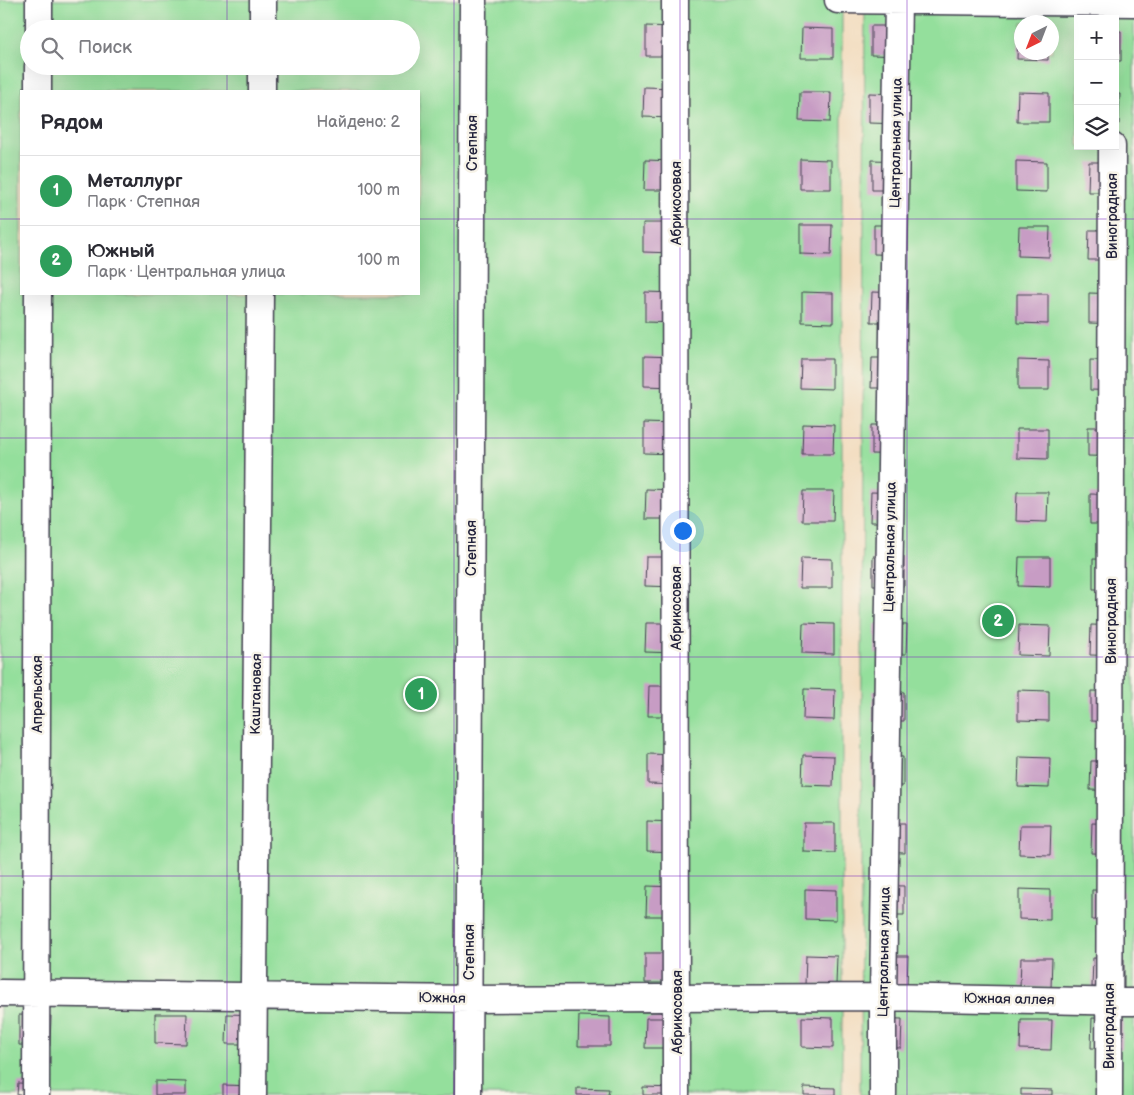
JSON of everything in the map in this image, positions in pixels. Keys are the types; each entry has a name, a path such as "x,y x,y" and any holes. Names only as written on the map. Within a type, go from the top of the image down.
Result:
{"street":[{"path":"38,20 39,0"},
{"path":"262,20 263,0"},
{"name":"Степная","path":"468,1095 473,0"},
{"name":"Абрикосовая","path":"675,0 676,1095"},
{"path":"838,0 1118,6"},
{"name":"Центральная улица","path":"883,1095 898,1"},
{"path":"38,75 38,90"},
{"path":"262,75 262,90"},
{"name":"Виноградная","path":"1109,1095 1122,1001 1112,150"},
{"name":"Апрельская","path":"36,1095 38,295"},
{"name":"Каштановая","path":"253,1095 260,295"},
{"name":"Южная","path":"0,992 469,999 883,997"},
{"name":"Южная аллея","path":"883,997 1122,1001"}],"green space":[{"path":"0,0 842,0 842,1095 0,1095"},
{"path":"865,0 1134,0 1134,1095 860,1095"}],"building":[{"path":"646,26 677,27 677,56 646,56"},
{"path":"871,26 902,26 902,56 871,55"},
{"path":"802,28 833,29 833,58 801,58"},
{"path":"1119,31 1121,31 1121,61 1119,61"},
{"path":"644,87 675,88 674,118 643,117"},
{"path":"800,92 831,92 830,122 799,121"},
{"path":"1018,92 1049,93 1049,122 1017,122"},
{"path":"869,93 900,94 900,124 869,123"},
{"path":"800,159 831,160 831,189 800,189"},
{"path":"645,160 676,161 675,190 644,190"},
{"path":"872,160 904,161 903,190 872,190"},
{"path":"1016,161 1047,162 1047,192 1016,191"},
{"path":"1089,162 1120,162 1119,192 1088,192"},
{"path":"643,223 674,223 674,253 643,252"},
{"path":"800,225 832,225 831,255 800,254"},
{"path":"874,225 905,225 905,255 874,254"},
{"path":"1019,227 1050,227 1049,257 1018,256"},
{"path":"1089,230 1120,230 1120,260 1088,260"},
{"path":"645,292 676,293 676,323 645,322"},
{"path":"802,292 833,293 833,323 802,322"},
{"path":"872,292 903,293 902,322 871,322"},
{"path":"1089,293 1121,294 1120,324 1089,323"},
{"path":"1017,294 1048,294 1048,324 1017,323"},
{"path":"644,356 675,357 675,387 644,386"},
{"path":"872,358 903,358 902,388 871,388"},
{"path":"801,359 832,359 832,389 800,388"},
{"path":"1018,360 1049,361 1049,390 1018,390"},
{"path":"1090,360 1121,361 1121,391 1090,390"},
{"path":"644,423 675,424 675,454 644,453"},
{"path":"803,424 834,425 833,454 802,454"},
{"path":"872,425 904,425 903,455 872,454"},
{"path":"1088,427 1120,427 1119,457 1088,456"},
{"path":"1017,429 1048,429 1048,459 1017,458"},
{"path":"646,489 677,490 676,519 645,519"},
{"path":"803,491 834,491 833,521 802,521"},
{"path":"871,492 902,493 901,522 870,522"},
{"path":"1017,492 1048,492 1047,522 1016,521"},
{"path":"1090,494 1121,495 1121,524 1090,524"},
{"path":"873,556 904,556 904,586 873,585"},
{"path":"646,557 677,557 677,587 645,586"},
{"path":"1019,557 1050,557 1050,587 1018,586"},
{"path":"801,558 832,559 832,588 800,588"},
{"path":"1093,559 1124,560 1124,589 1093,589"},
{"path":"646,623 677,623 676,653 645,652"},
{"path":"803,623 834,624 834,654 802,653"},
{"path":"875,624 907,625 906,654 875,654"},
{"path":"1019,625 1050,626 1049,656 1018,655"},
{"path":"1091,625 1122,626 1122,656 1090,655"},
{"path":"649,686 680,686 679,716 648,716"},
{"path":"804,689 835,690 834,720 803,719"},
{"path":"1018,690 1049,691 1049,721 1018,720"},
{"path":"873,691 904,692 904,721 873,721"},
{"path":"1091,691 1122,692 1122,722 1091,721"},
{"path":"648,754 679,755 679,785 648,784"},
{"path":"803,755 834,756 833,786 802,785"},
{"path":"872,756 903,757 903,786 872,786"},
{"path":"1019,757 1050,758 1049,788 1018,787"},
{"path":"1091,761 1122,761 1121,791 1090,790"},
{"path":"647,821 678,822 678,852 647,851"},
{"path":"804,823 835,823 835,853 804,852"},
{"path":"874,823 905,823 905,853 874,852"},
{"path":"1092,823 1123,824 1122,854 1091,853"},
{"path":"1020,825 1051,825 1050,855 1019,854"},
{"path":"873,885 904,886 904,915 873,915"},
{"path":"647,886 678,887 678,916 646,916"},
{"path":"805,889 836,890 836,920 805,919"},
{"path":"1019,889 1050,890 1050,920 1019,919"},
{"path":"1092,890 1123,891 1123,921 1092,920"},
{"path":"645,953 676,953 676,983 645,983"},
{"path":"806,955 837,956 836,985 805,985"},
{"path":"876,956 908,956 907,986 876,985"},
{"path":"1021,958 1052,958 1051,988 1020,987"},
{"path":"1093,958 1124,959 1124,988 1092,987"},
{"path":"155,1014 187,1014 186,1044 155,1043"},
{"path":"227,1014 258,1015 258,1044 226,1044"},
{"path":"19,1015 51,1016 50,1046 19,1045"},
{"path":"579,1016 610,1017 610,1046 578,1046"},
{"path":"802,1017 833,1018 833,1048 802,1047"},
{"path":"646,1018 677,1018 676,1048 645,1048"},
{"path":"871,1018 902,1019 901,1048 870,1047"},
{"path":"1092,1018 1123,1019 1122,1049 1091,1048"},
{"path":"1021,1020 1052,1020 1051,1050 1020,1049"},
{"path":"155,1081 186,1082 186,1095 155,1095"},
{"path":"18,1083 49,1084 49,1095 17,1095"},
{"path":"223,1085 254,1086 254,1095 223,1095"},
{"path":"643,1087 675,1088 674,1095 643,1095"},
{"path":"804,1087 835,1088 835,1095 804,1095"},
{"path":"577,1088 609,1089 608,1095 577,1095"},
{"path":"1021,1089 1052,1090 1052,1095 1021,1095"}],"place":[{"name":"Южный","path":"998,621"},
{"name":"Металлург","path":"421,694"}]}
